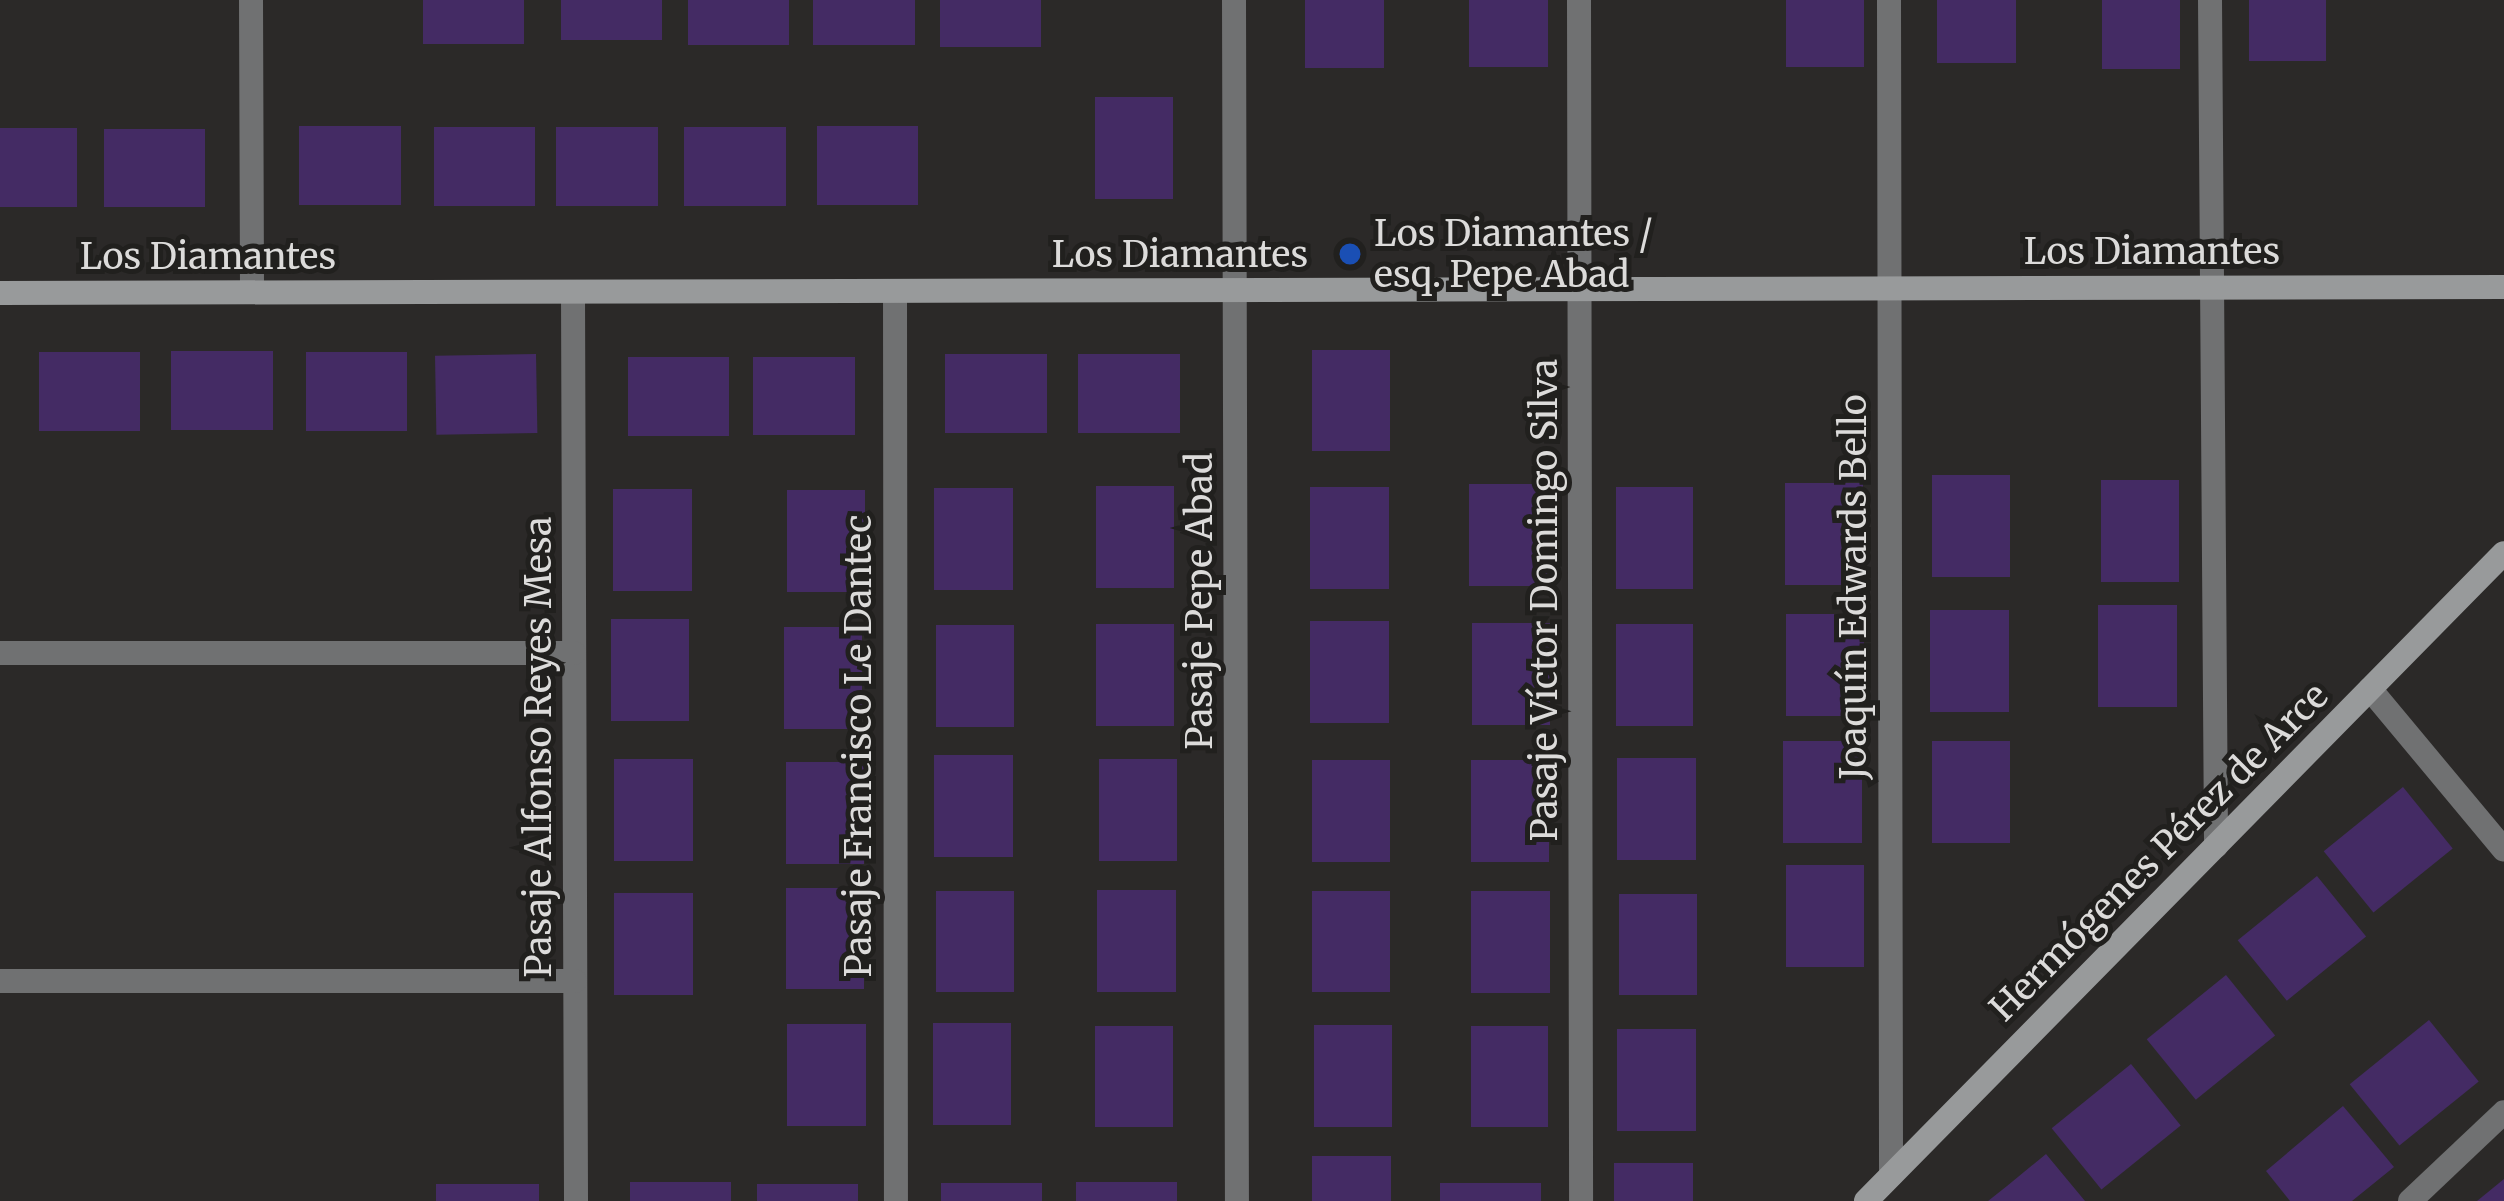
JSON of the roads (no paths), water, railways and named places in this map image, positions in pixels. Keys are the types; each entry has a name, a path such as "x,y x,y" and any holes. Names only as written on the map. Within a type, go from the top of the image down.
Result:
{"street":[{"path":"250,0 252,292"},
{"name":"Pasaje Pepe Abad","path":"1234,0 1238,1201"},
{"name":"Pasaje Víctor Domingo Silva","path":"1579,0 1581,1201"},
{"name":"Joaquín Edwards Bello","path":"1889,0 1891,1175"},
{"path":"2210,0 2216,846"},
{"name":"Los Diamantes","path":"0,293 2504,287"},
{"name":"Pasaje Francisco Le Dantec","path":"895,291 896,1201"},
{"name":"Pasaje Alfonso Reyes Mesa","path":"573,292 576,1201"},
{"name":"Hermógenes Pérez de Arce","path":"1866,1201 2504,553"},
{"path":"0,653 574,653"},
{"path":"2370,689 2504,850"},
{"path":"0,981 575,980"},
{"path":"2410,1201 2504,1112"}],"place":[{"name":"Los Diamantes / esq. Pepe Abad","path":"1350,254"}]}
